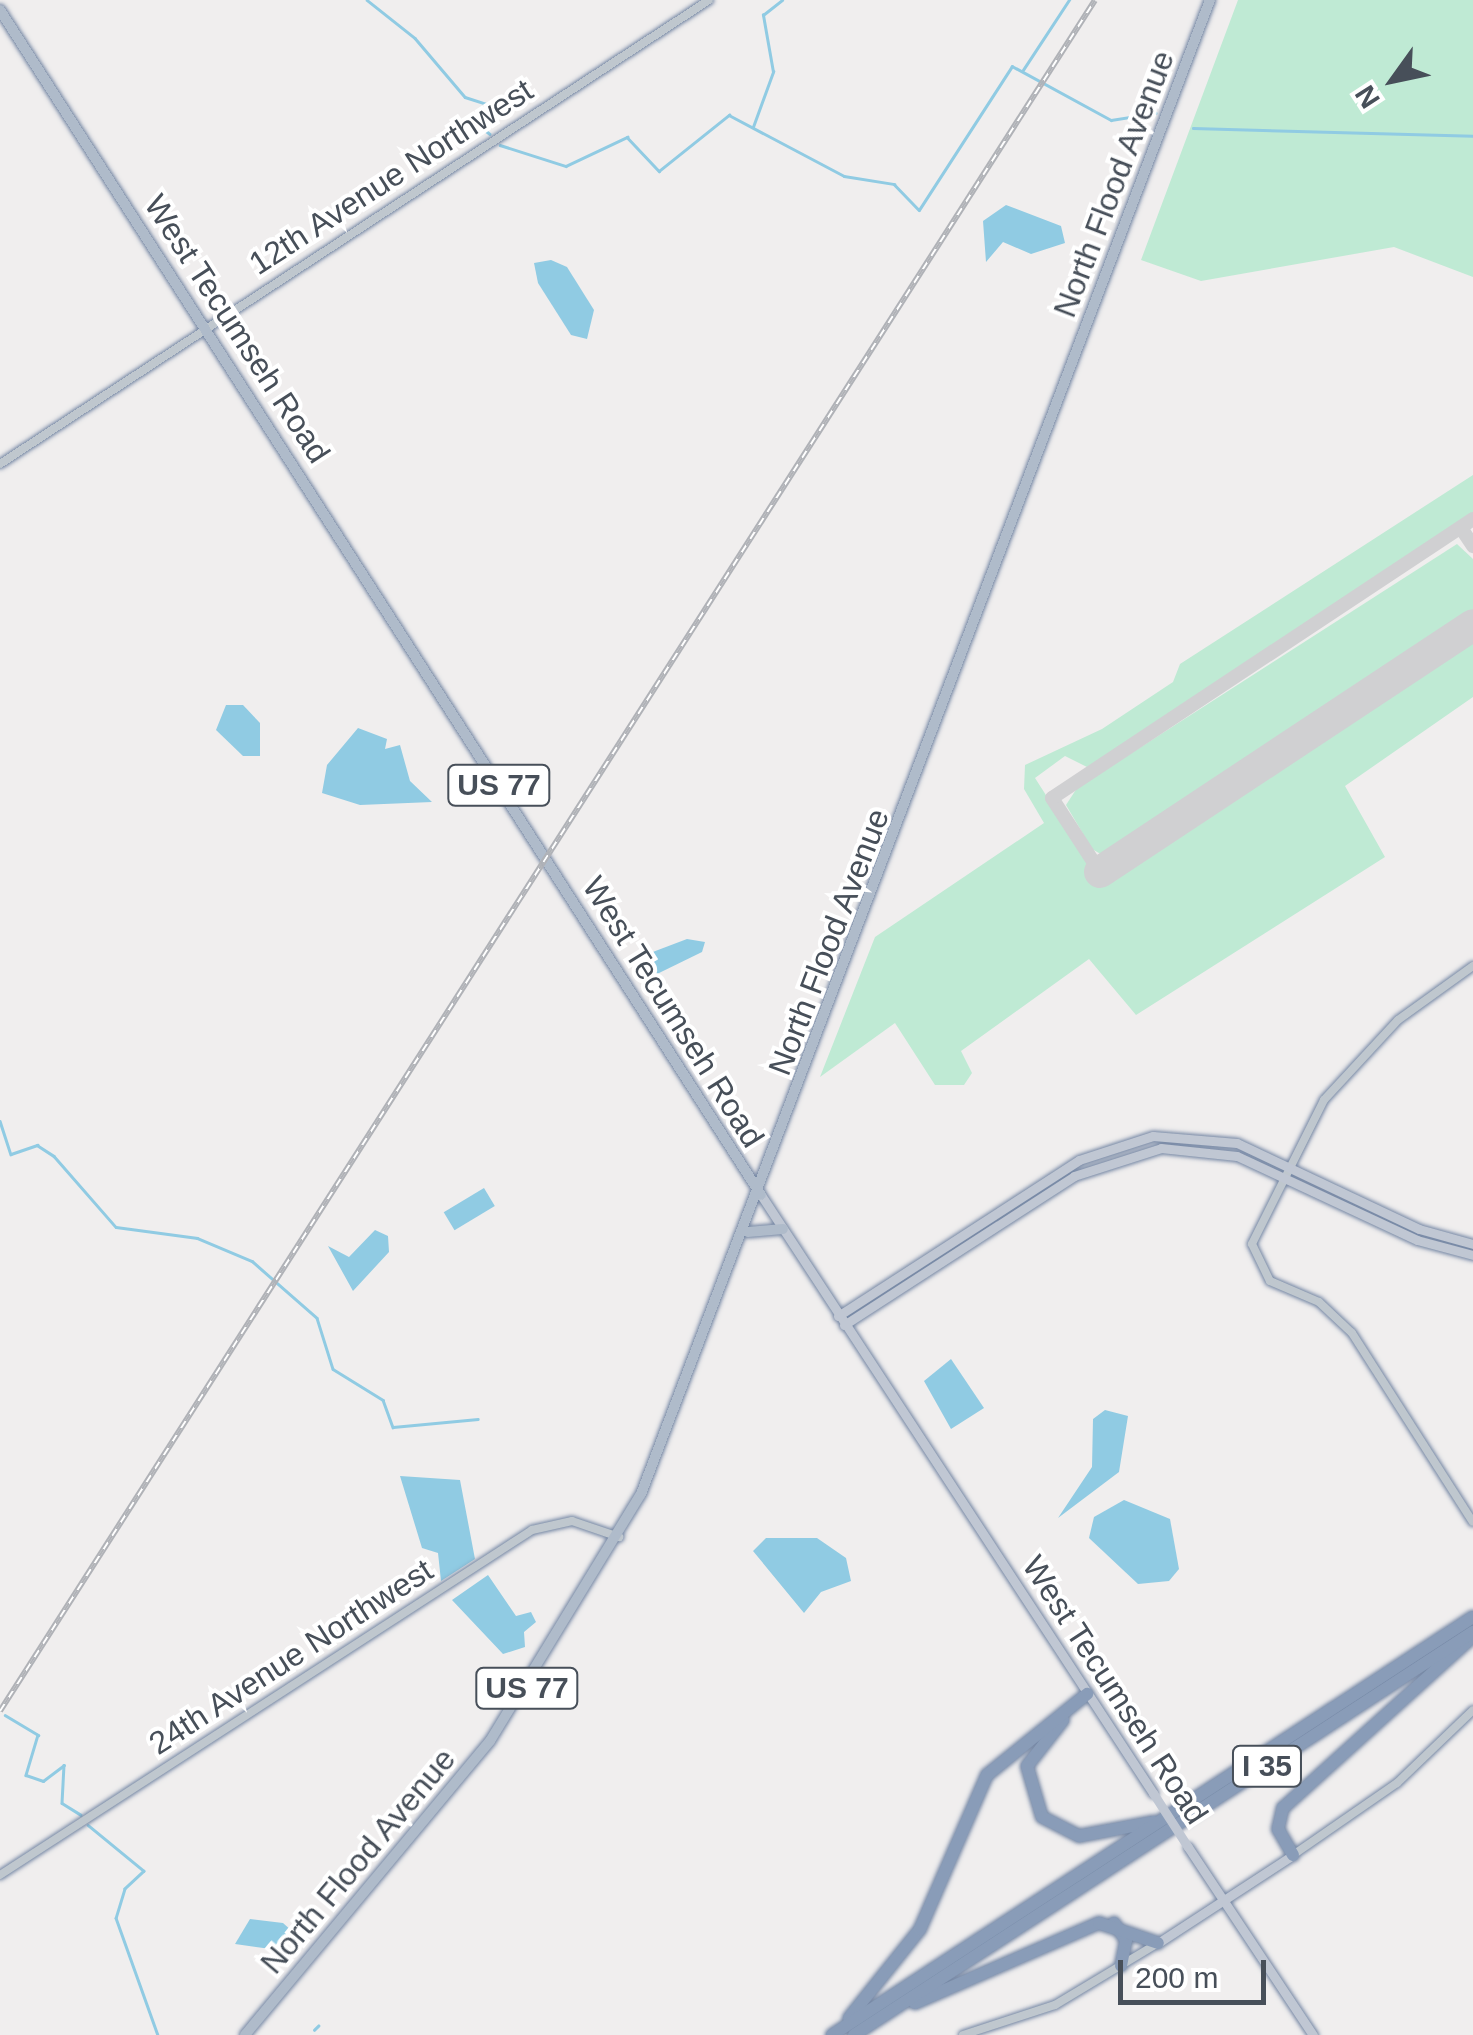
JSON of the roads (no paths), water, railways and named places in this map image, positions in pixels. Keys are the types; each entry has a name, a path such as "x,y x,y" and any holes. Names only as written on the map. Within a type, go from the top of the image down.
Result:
{"highway":[{"name":"I 35","path":"834,2034 1473,1618"},
{"path":"1293,1855 1278,1829 1283,1808 1473,1634"},
{"name":"I 35","path":"854,2035 1473,1634"},
{"path":"1089,1697 1032,1751 1026,1780 1037,1812 1079,1836 1162,1821"},
{"path":"834,2034 911,1943 987,1776 1089,1697"},
{"path":"876,2021 1112,1922 1158,1942"},
{"path":"1112,1922 1126,1940 1122,1966"}],"main road":[{"name":"North Flood Avenue","path":"245,2035 490,1741 619,1537 747,1232 1210,0"},
{"name":"West Tecumseh Road","path":"3,14 207,326 841,1320 1314,2035"},
{"path":"841,1320 1114,1145 1192,1133 1287,1164 1370,1206 1473,1244"},
{"path":"841,1320 1110,1159 1197,1148 1280,1176 1336,1204 1473,1255"},
{"path":"745,1171 773,1162"},
{"path":"1336,1204 1370,1206"},
{"path":"747,1232 764,1224 783,1229"},
{"path":"1158,1942 1293,1855"}],"street":[{"name":"12th Avenue Northwest","path":"0,464 710,0"},
{"path":"1473,966 1382,1035 1316,1111 1252,1235 1257,1266 1346,1325 1473,1522"},
{"path":"1462,1501 1473,1511"},
{"name":"24th Avenue Northwest","path":"0,1875 532,1530 572,1520 619,1537"},
{"path":"1293,1855 1396,1783 1473,1710"},
{"path":"962,2035 1055,2005 1158,1942"}],"water":[{"path":"1006,205 1061,226 1065,243 1031,254 1003,242 986,262 983,221"},
{"path":"551,260 567,267 594,310 587,339 571,335 538,283 534,263"},
{"path":"226,705 243,705 260,723 260,756 243,756 216,730"},
{"path":"358,728 387,739 385,749 400,745 410,781 432,802 360,805 322,793 327,765"},
{"path":"687,939 705,942 702,952 647,978 629,961"},
{"path":"484,1188 495,1206 455,1230 444,1212"},
{"path":"375,1230 388,1236 389,1252 353,1291 328,1246 349,1257"},
{"path":"951,1359 984,1408 951,1429 924,1381"},
{"path":"1105,1410 1128,1416 1119,1472 1058,1518 1092,1467 1093,1419"},
{"path":"400,1476 460,1480 475,1559 441,1581 438,1553 422,1548"},
{"path":"1124,1500 1170,1519 1179,1569 1169,1581 1138,1584 1089,1538 1094,1517"},
{"path":"766,1538 817,1538 846,1558 851,1581 821,1592 804,1613 753,1551"},
{"path":"488,1575 516,1616 531,1612 536,1622 524,1632 525,1647 503,1654 452,1600"},
{"path":"250,1919 283,1923 292,1931 271,1949 235,1944"}],"waterway":[{"path":"367,0 415,38 465,97 486,104 481,127 490,134"},
{"path":"753,127 773,72 763,15 782,0"},
{"path":"1023,70 1069,0"},
{"path":"500,145 566,166 627,137 659,171 729,115 844,176 894,184 919,210 1012,66 1111,120 1155,113"},
{"path":"1193,128 1473,136"},
{"path":"0,1121 11,1154 37,1145 54,1156 116,1227 197,1238 252,1261 317,1318 333,1369 383,1400 393,1427 478,1419"},
{"path":"5,1715 38,1735 26,1775 43,1781 64,1765 62,1803 81,1815"},
{"path":"88,1825 144,1871 125,1889 116,1918 158,2035"},
{"path":"314,2030 318,2026"}],"railway":[{"path":"0,1711 1095,0"}]}
